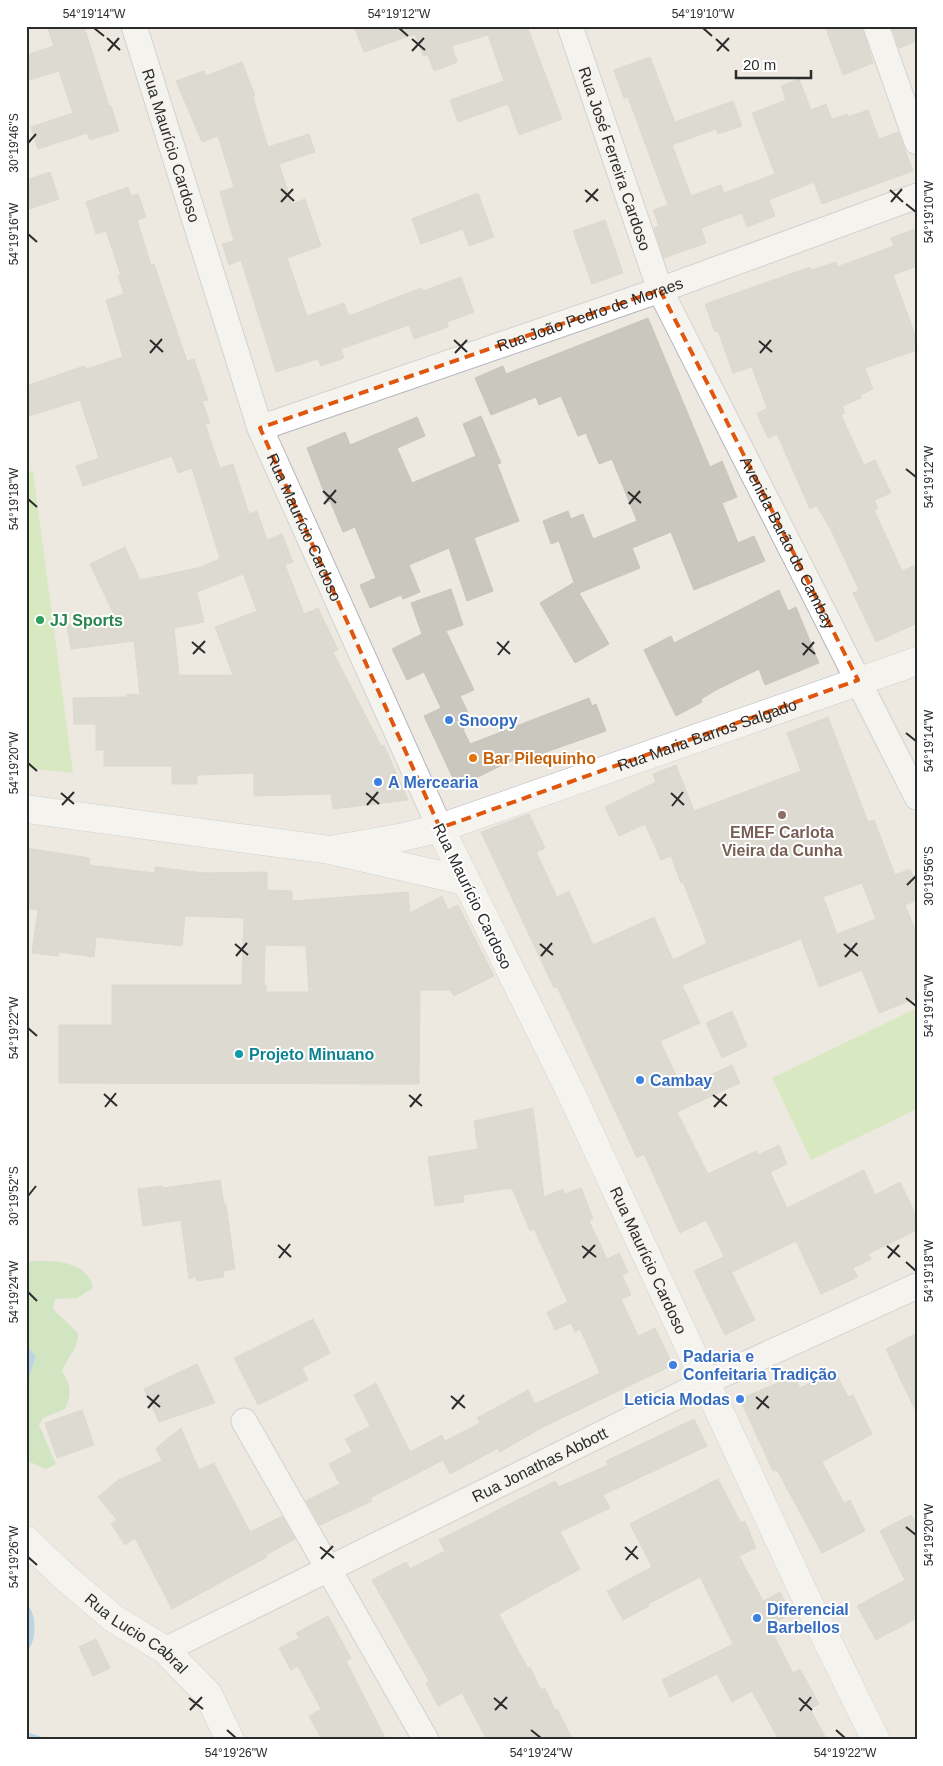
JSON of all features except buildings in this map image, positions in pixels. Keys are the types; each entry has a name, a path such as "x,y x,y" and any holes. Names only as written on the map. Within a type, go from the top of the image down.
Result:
{"street":[{"name":"Rua Maurício Cardoso","path":"134,26 260,428 440,828 570,1091 808,1602 876,1740"},
{"name":"Rua José Ferreira Cardoso","path":"570,26 660,290"},
{"path":"876,26 917,142"},
{"name":"Rua João Pedro de Moraes","path":"260,428 660,290 917,196"},
{"name":"Avenida Barão do Cambay","path":"660,290 917,797"},
{"name":"Rua Maria Barros Salgado","path":"330,850 400,838 440,828 858,680 917,661"},
{"path":"26,809 330,850 466,881"},
{"name":"Rua Jonathas Abbott","path":"165,1650 706,1382 917,1286"},
{"path":"244,1420 426,1740"},
{"name":"Rua Lucio Cabral","path":"26,1540 67,1579 113,1618 165,1650 208,1694 230,1740"}],"highlighted area":[{"path":"660,290 858,680 440,828 260,428"}],"green space":[{"name":"JJ Sports","path":"33,471 73,773 26,768 26,472"},
{"path":"917,1008 917,1109 811,1160 772,1078"},
{"path":"26,1261 66,1263 75,1266 89,1278 93,1288 77,1298 55,1299 53,1309 78,1333 78,1338 75,1348 62,1371 70,1390 65,1409 43,1418 39,1425 56,1464 46,1469 30,1462 26,1457"}],"waterway":[{"path":"26,1350 31,1357 26,1375"},
{"path":"26,1609 31,1628 26,1646"},
{"path":"26,1736 39,1740"}],"place":[{"name":"JJ Sports","path":"40,620"},
{"name":"Snoopy","path":"449,720"},
{"name":"Bar Pilequinho","path":"473,758"},
{"name":"A Mercearia","path":"378,782"},
{"name":"EMEF Carlota Vieira da Cunha","path":"782,815"},
{"name":"Projeto Minuano","path":"239,1054"},
{"name":"Cambay","path":"640,1080"},
{"name":"Padaria e Confeitaria Tradição","path":"673,1365"},
{"name":"Leticia Modas","path":"740,1399"},
{"name":"Diferencial Barbellos","path":"757,1618"}]}
